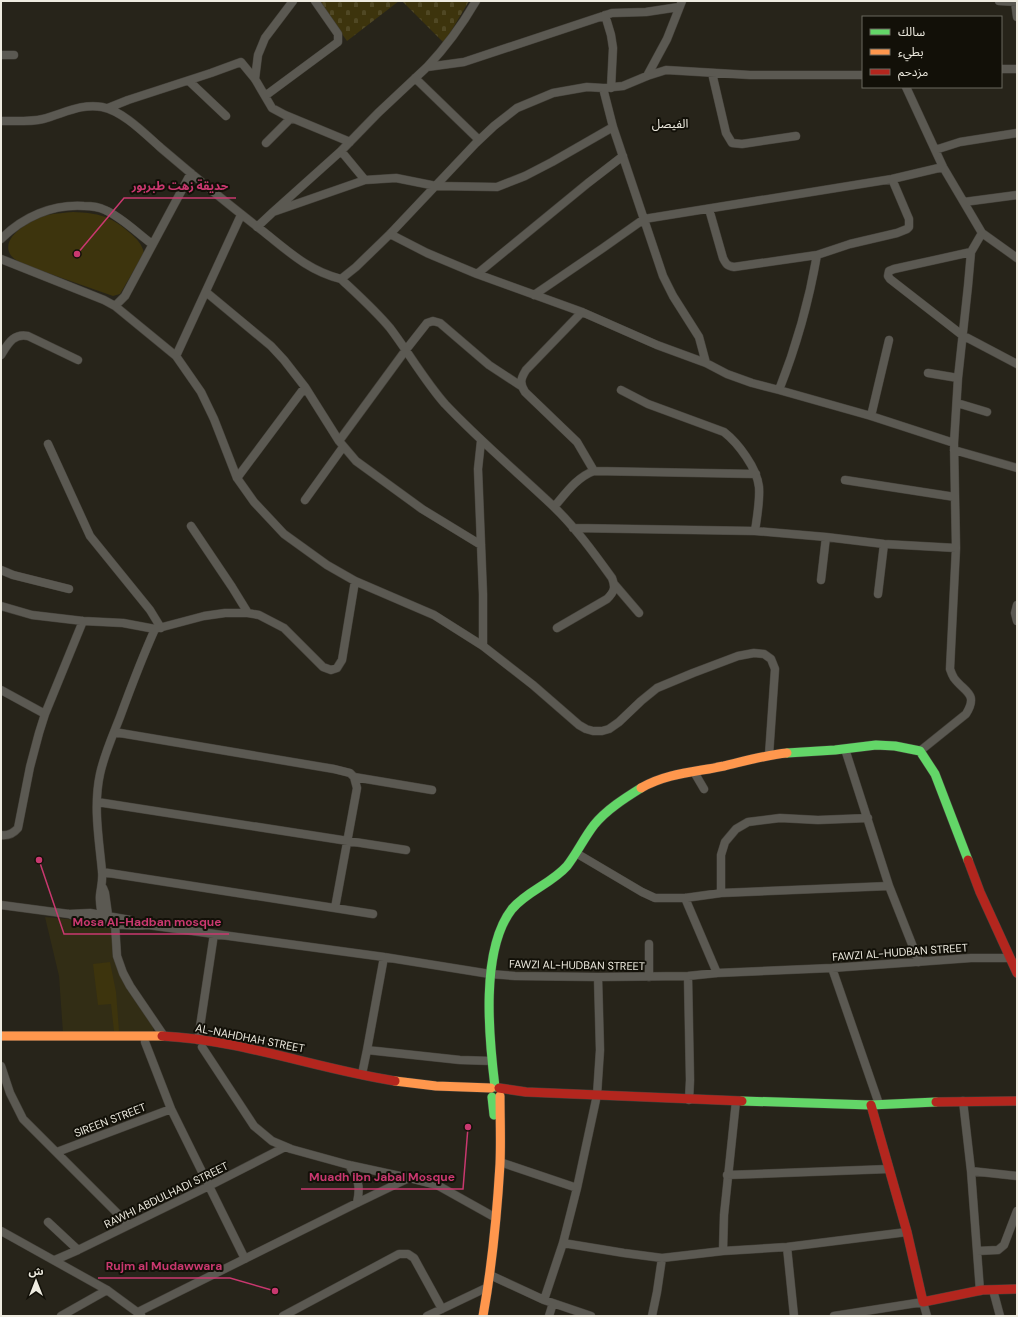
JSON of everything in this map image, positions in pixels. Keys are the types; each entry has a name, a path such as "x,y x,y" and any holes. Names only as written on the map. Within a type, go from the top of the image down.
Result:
{"street":[{"path":"255,79 258,55 265,38 292,1"},
{"path":"265,96 338,42 338,34 315,1"},
{"path":"257,227 341,151 378,113 427,67 443,50 476,1"},
{"path":"999,1 1016,2 1017,17"},
{"path":"427,67 464,62 605,15 618,12 646,12 681,4"},
{"path":"647,76 668,39 681,4"},
{"path":"605,15 611,35 612,48 607,88 612,127 663,276 673,296 686,314 699,337 706,363"},
{"path":"1,55 14,56"},
{"path":"108,108 241,62 255,79 272,108 350,142"},
{"path":"1002,69 1017,69"},
{"path":"341,279 356,267 390,234 494,126 517,108 535,100 553,93 572,89 623,86 666,70 795,76 862,75"},
{"path":"712,73 726,134 732,143 742,144 796,136"},
{"path":"415,78 479,140"},
{"path":"189,80 226,116"},
{"path":"906,88 943,167 982,233 1017,258"},
{"path":"1,121 42,119 83,107 96,106 108,108 130,121 241,215 300,261 316,271 341,279 368,304 389,328 445,403 482,441 554,507 573,528 600,561 615,585 639,613"},
{"path":"266,143 292,118"},
{"path":"273,212 365,180 396,178 436,186 498,187 525,176 552,162 612,127"},
{"path":"935,150 960,142 1017,133"},
{"path":"341,151 365,180"},
{"path":"476,274 623,156"},
{"path":"534,295 644,219 892,179 943,167"},
{"path":"116,306 125,296 191,173"},
{"path":"709,209 723,258 728,266 734,267 817,255 850,244 897,233 909,227 909,219 892,179"},
{"path":"964,202 1017,194"},
{"path":"1,239 20,223 39,213 65,206 94,206 104,209 117,216 152,244"},
{"path":"176,356 241,215"},
{"path":"920,751 966,714 971,707 972,701 971,695 953,677 950,669 956,548 954,446 958,378 971,252 982,233"},
{"path":"390,234 427,254 476,274 582,312 658,345 706,363 727,374 752,383 871,416 1017,468"},
{"path":"971,252 894,269 889,271 888,276 962,335 1017,364"},
{"path":"779,390 789,364 807,299 817,255"},
{"path":"1,259 95,296 116,306 176,356 201,392 214,419 237,478 254,502 284,534 326,565 355,581 434,615 483,646 533,685 579,726 593,731 609,729 657,688 738,656 754,653 764,654 771,659 775,669 769,755"},
{"path":"206,292 271,346 284,360 305,387 341,444 364,467 422,509 481,545"},
{"path":"521,386 521,377 526,370 582,312"},
{"path":"305,500 341,444 405,351 427,323 433,321 440,323 489,365 521,386 525,392 577,442 594,471"},
{"path":"1,355 11,340 22,335 28,336 78,360"},
{"path":"1,338 11,340"},
{"path":"871,416 889,340"},
{"path":"928,373 958,378"},
{"path":"237,478 305,387"},
{"path":"621,390 648,404 724,432 733,439 756,474 759,486 755,531"},
{"path":"957,403 987,412"},
{"path":"482,441 478,469 483,646"},
{"path":"48,444 90,536 150,610 158,629"},
{"path":"554,507 580,478 587,473 594,471 756,474"},
{"path":"845,480 955,496"},
{"path":"191,526 248,613"},
{"path":"573,528 755,531 884,544 956,548"},
{"path":"821,580 826,537"},
{"path":"878,594 884,544"},
{"path":"1,570 13,575 69,589"},
{"path":"1,606 32,615 83,621 123,623 158,629 204,616 231,612 259,615 284,628 323,667 331,670 340,665 342,660 355,581"},
{"path":"557,628 607,599 613,593 615,585"},
{"path":"1017,605 1015,613 1017,621"},
{"path":"1,835 15,832 18,828 30,767 45,714 83,621"},
{"path":"158,629 140,663 100,774 97,802 97,822 102,872 100,902 123,973 130,986 164,1036"},
{"path":"1,690 45,714"},
{"path":"114,732 334,769 350,773 354,777 357,788 346,840 335,908"},
{"path":"483,1316 490,1275 500,1162 500,1116 495,1092 492,1061 490,974 501,928 517,903 527,894 562,871 593,826 604,814 652,782 678,774 736,764 769,755 845,749 871,745 897,745 920,751 935,774 980,892 1017,973"},
{"path":"845,749 889,886 919,962"},
{"path":"694,772 704,789"},
{"path":"354,777 432,790"},
{"path":"97,802 406,850"},
{"path":"721,893 721,855 725,842 736,829 748,822 780,818 818,820 868,818"},
{"path":"576,852 642,892 655,898 686,898 721,893 889,886"},
{"path":"102,872 373,914"},
{"path":"102,888 105,893 107,920"},
{"path":"686,898 717,973"},
{"path":"90,913 98,907 100,902"},
{"name":"FAWZI AL-HUDBAN STREET","path":"1,905 69,914 90,913 107,920"},
{"name":"FAWZI AL-HUDBAN STREET","path":"69,914 77,918 140,922 148,925 384,957 490,974 598,977 688,976 971,958 1009,958"},
{"path":"214,934 200,1043 254,1126 272,1141 285,1147 349,1165 426,1182 445,1189 496,1218"},
{"path":"649,944 649,977"},
{"path":"362,1074 384,957"},
{"path":"832,968 875,1105 882,1148 890,1170 907,1232 927,1316"},
{"path":"688,976 689,1100"},
{"path":"544,1300 577,1188 598,1095 600,1050 598,977"},
{"name":"AL-NAHDHAH STREET","path":"1,1036 164,1036 200,1043 366,1083 406,1089 495,1092"},
{"path":"145,1042 171,1109 245,1259"},
{"name":"AL-NAHDHAH STREET","path":"1,1043 200,1043 270,1053 394,1081 495,1092"},
{"path":"367,1050 453,1059 492,1061"},
{"path":"1,1066 10,1093 21,1115 32,1129 129,1224"},
{"path":"495,1092 526,1092 689,1100 875,1105 963,1101 1017,1101"},
{"path":"723,1251 727,1174 736,1101"},
{"path":"963,1101 971,1171 980,1291"},
{"name":"SIREEN STREET","path":"57,1152 171,1109"},
{"name":"RAWHI ABDULHADI STREET","path":"55,1260 209,1186 285,1147"},
{"path":"500,1162 577,1188"},
{"path":"349,1165 358,1181 359,1192 357,1203"},
{"path":"727,1174 890,1170"},
{"path":"971,1171 1017,1176"},
{"path":"1,1231 107,1290 140,1314 245,1259 409,1178"},
{"path":"977,1251 998,1250 1004,1245 1017,1211"},
{"path":"48,1222 78,1250"},
{"path":"562,1243 662,1258 723,1251 787,1247 907,1232"},
{"path":"787,1247 794,1316"},
{"path":"283,1316 399,1254 404,1254 414,1258 442,1309"},
{"path":"652,1316 662,1258"},
{"path":"490,1275 544,1300 591,1316"},
{"path":"427,1316 488,1287"},
{"path":"834,1316 923,1302 980,1291 1017,1289"},
{"path":"61,1316 107,1290"},
{"path":"993,1290 1000,1316"},
{"path":"549,1316 553,1303"}],"shaded area":[{"path":"45,917 77,920 110,927 112,933 114,958 154,1025 153,1031 63,1033 59,976"}],"green space":[{"path":"319,1 399,1 347,41"},
{"path":"402,1 469,1 444,43"},
{"path":"73,212 104,216 123,227 141,244 144,253 120,294 113,296 22,264 10,254 8,247 10,241 20,229 27,224 48,215"},
{"path":"110,962 116,992 119,1031 114,1031 111,1004 98,1005 93,964"}],"traffic: fast":[{"path":"787,753 835,750 876,745 895,746 920,751 935,774 968,860"},
{"path":"495,1087 489,1020 489,995 495,947 502,926 512,909 518,903 554,878 567,866 590,830 604,814 641,788"},
{"path":"492,1097 494,1115"},
{"path":"742,1101 871,1105 936,1102"}],"traffic: slow":[{"path":"641,788 671,776 787,753"},
{"path":"1,1036 162,1036"},
{"path":"395,1081 436,1086 491,1088"},
{"path":"483,1316 492,1259 497,1202 500,1155 500,1096"}],"traffic: jam":[{"path":"968,860 980,892 1017,973"},
{"path":"162,1036 221,1043 366,1076 395,1081"},
{"path":"499,1088 526,1092 742,1101"},
{"path":"936,1102 1017,1101"},
{"path":"871,1105 907,1232 923,1302 982,1290 1017,1289"}],"place":[{"name":"حديقة زهت طبربور","path":"77,254"},
{"name":"Mosa Al-Hadban mosque","path":"39,860"},
{"name":"Muadh ibn Jabal Mosque","path":"468,1127"},
{"name":"Rujm al Mudawwara","path":"275,1291"}],"district":[{"name":"الفيصل","path":"670,124"}]}
